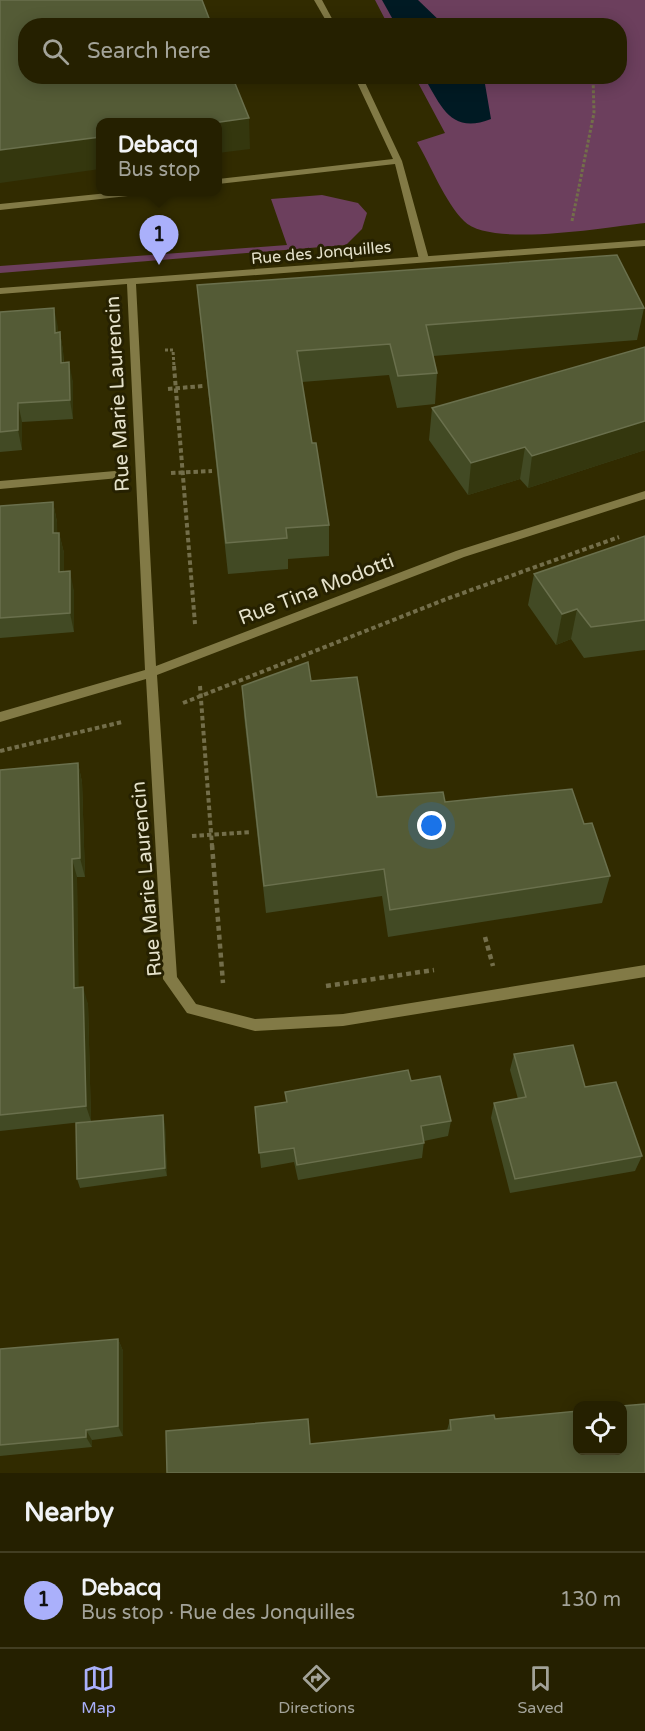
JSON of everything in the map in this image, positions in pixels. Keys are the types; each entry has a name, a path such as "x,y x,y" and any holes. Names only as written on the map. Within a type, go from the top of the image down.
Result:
{"street":[{"path":"318,0 328,18"},
{"path":"362,84 398,162 424,259"},
{"path":"222,182 398,162"},
{"path":"0,207 100,196"},
{"name":"Rue des Jonquilles","path":"0,291 645,243"},
{"name":"Rue Marie Laurencin","path":"131,282 153,715 170,979 192,1010 255,1025 343,1020 645,971"},
{"path":"0,485 115,475"},
{"name":"Rue Tina Modotti","path":"0,717 151,673 460,554 645,495"}],"path":[{"path":"578,248 572,222 594,112 593,84"},
{"path":"134,352 173,350 225,1017"},
{"path":"141,474 212,471"},
{"path":"0,751 153,715 449,598 623,536"},
{"path":"161,839 251,832"},
{"path":"480,963 504,959"},
{"path":"317,988 446,968"}],"shaded area":[{"path":"375,0 645,0 645,223 523,235 478,229 464,221 457,213 417,142 445,133 419,84 627,84 627,18 384,18"},
{"path":"322,195 358,203 367,213 362,229 346,245 0,273 0,266 287,245 271,199"}],"water":[{"path":"382,0 418,0 437,18 392,18"},
{"path":"428,84 485,84 491,119 477,123 457,120 449,115"}],"building":[{"path":"0,0 202,0 209,18 18,18 18,84 235,84 249,118 222,122 222,118 96,118 96,138 0,150"},
{"path":"617,255 644,308 426,325 437,373 398,376 390,344 297,351 312,443 316,443 329,525 286,528 287,538 226,543 197,285"},
{"path":"54,308 55,333 60,332 61,363 69,362 70,400 18,403 18,430 0,432 0,312"},
{"path":"645,347 645,421 532,456 525,447 471,463 432,408"},
{"path":"53,502 53,533 59,533 59,572 70,571 70,613 0,618 0,506"},
{"path":"645,536 645,620 591,627 577,609 562,614 534,574"},
{"path":"308,662 311,681 357,677 377,797 443,792 445,802 572,789 584,824 592,823 610,876 390,910 384,869 264,886 242,686"},
{"path":"78,763 80,858 72,859 74,988 83,987 86,1106 0,1115 0,770"},
{"path":"573,1045 585,1087 616,1082 642,1156 515,1179 494,1103 526,1097 514,1054"},
{"path":"408,1070 411,1081 440,1076 451,1121 421,1126 424,1143 297,1165 294,1148 259,1153 255,1107 287,1102 285,1092"},
{"path":"163,1115 165,1168 77,1179 76,1123"},
{"path":"118,1339 118,1426 86,1430 86,1437 0,1445 0,1349"},
{"path":"645,1404 645,1473 167,1473 166,1431 308,1419 310,1444 451,1430 450,1420 494,1415 495,1419 573,1411 573,1455 627,1455 627,1406"}],"place":[{"name":"Debacq","path":"159,265"}]}
